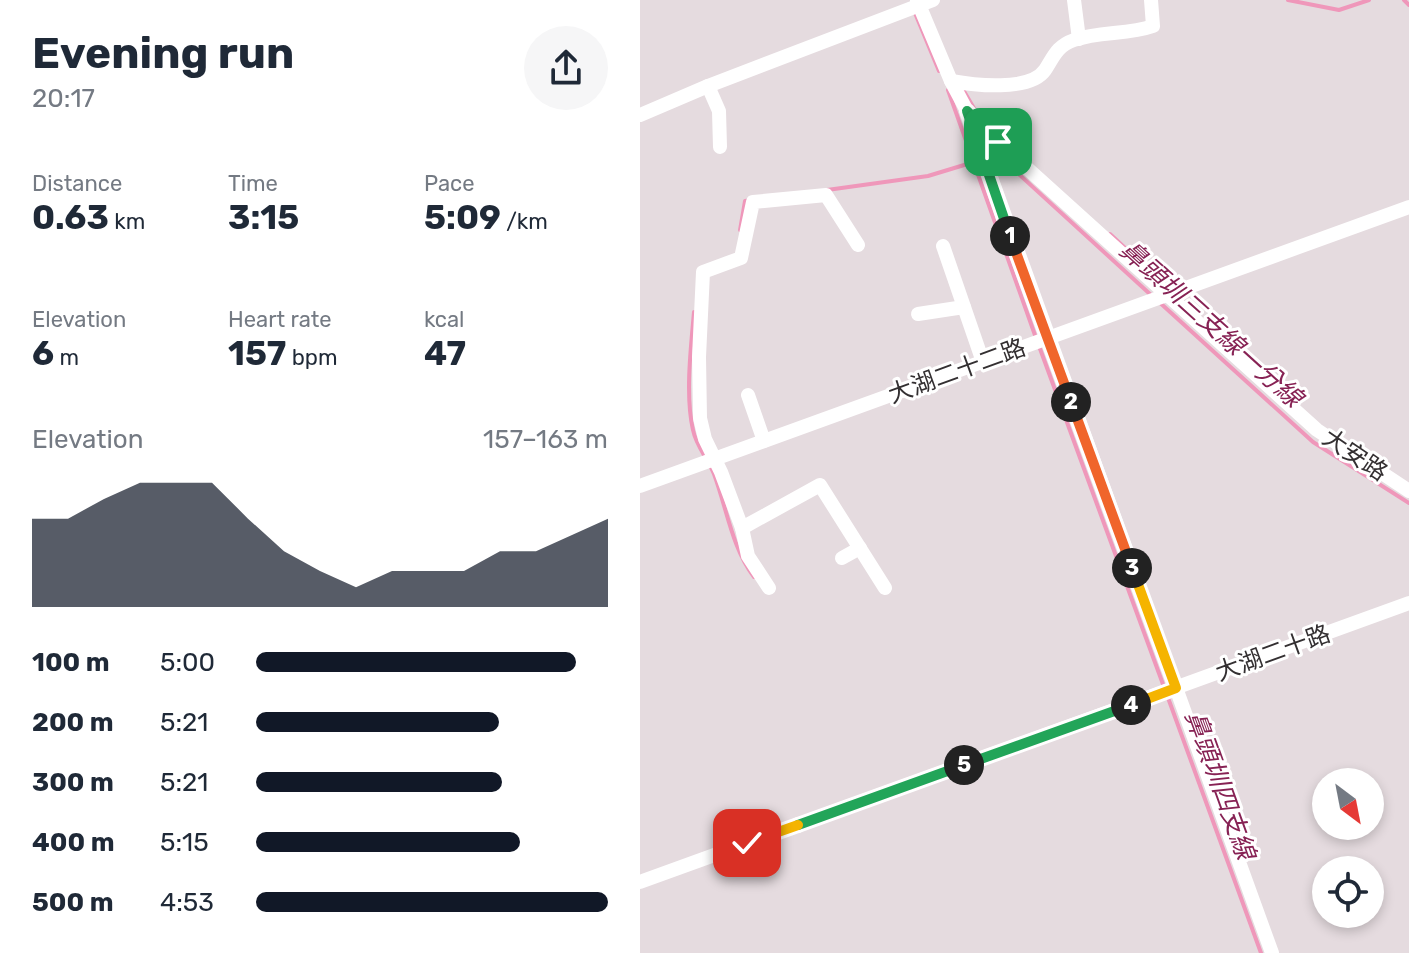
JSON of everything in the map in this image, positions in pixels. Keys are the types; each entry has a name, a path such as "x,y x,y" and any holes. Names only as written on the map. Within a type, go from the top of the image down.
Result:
{"street":[{"path":"1074,0 1079,39"},
{"path":"951,81 992,87 1036,78 1044,71 1055,51 1079,39 1140,31 1153,26 1151,0"},
{"path":"640,115 923,2"},
{"name":"大安路","path":"923,2 951,81 967,111 1317,430 1409,491"},
{"path":"708,86 719,111 720,147"},
{"path":"967,111 1272,953"},
{"path":"769,588 748,556 742,528 721,472 713,460 700,418 703,272 741,258 753,202 826,195 858,245"},
{"name":"大湖二十二路","path":"640,486 1409,207"},
{"path":"943,246 983,362"},
{"path":"918,314 964,307"},
{"path":"748,395 764,441"},
{"path":"742,528 820,485 885,588"},
{"path":"842,558 860,548"},
{"name":"大湖二十路","path":"640,882 1409,603"}],"waterway":[{"path":"1288,0 1339,10 1369,0"},
{"path":"1404,0 1409,5"},
{"name":"鼻頭圳四支線","path":"915,13 939,71"},
{"path":"961,86 975,110"},
{"name":"鼻頭圳四支線","path":"948,90 1036,338"},
{"name":"鼻頭圳三支線一分線","path":"1000,157 1151,295"},
{"path":"991,165 1000,157"},
{"path":"827,190 928,176 974,162"},
{"path":"740,230 745,201 751,200"},
{"path":"1110,234 1136,258"},
{"name":"鼻頭圳三支線一分線","path":"1158,301 1313,442 1409,503"},
{"path":"694,312 689,387 693,430 714,474 740,554 754,577"},
{"name":"鼻頭圳四支線","path":"1039,346 1164,687"},
{"name":"鼻頭圳四支線","path":"1167,695 1261,953"}],"route":[{"path":"747,843 1176,688 967,111 998,142"}]}
